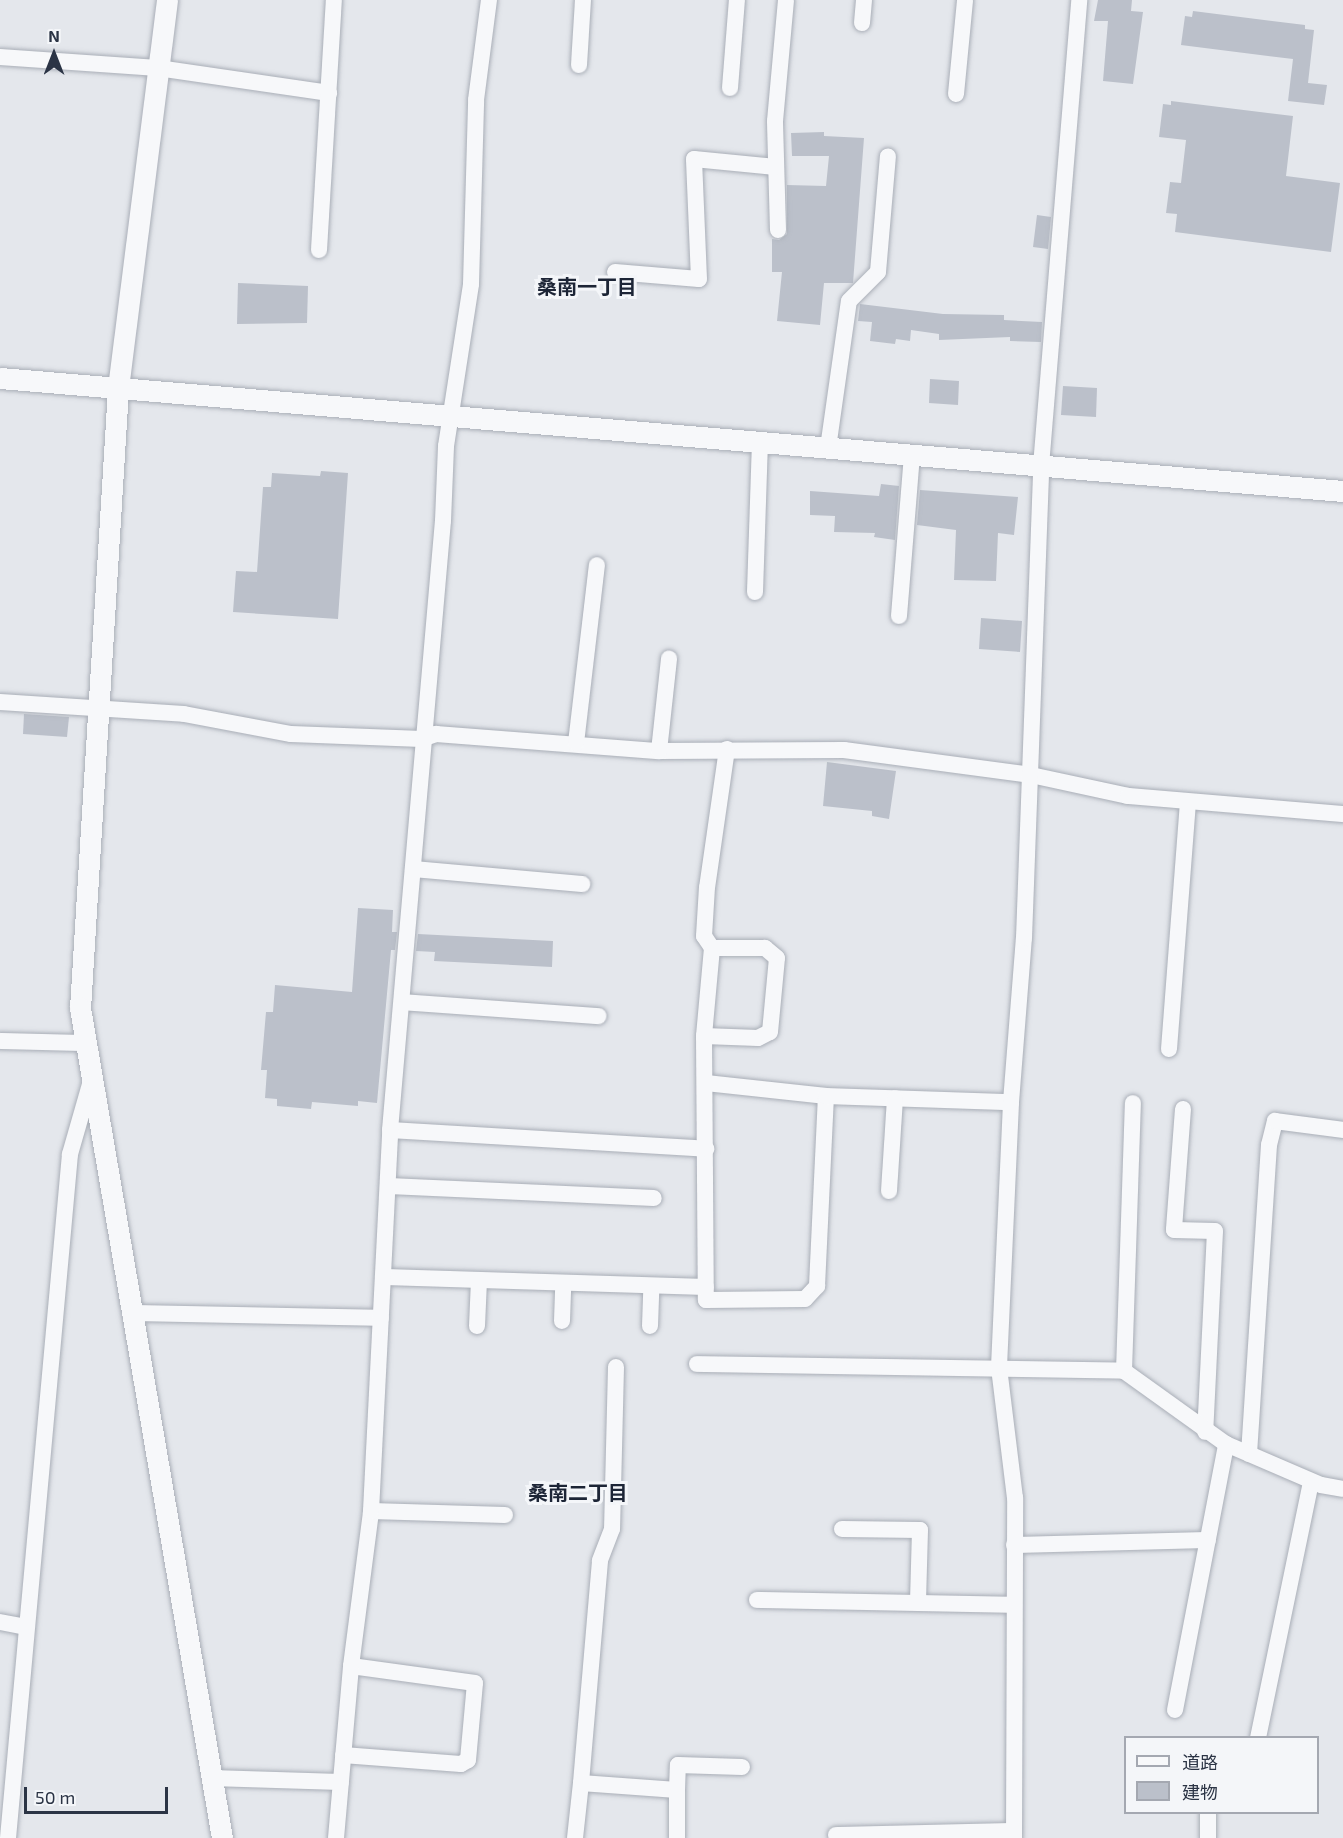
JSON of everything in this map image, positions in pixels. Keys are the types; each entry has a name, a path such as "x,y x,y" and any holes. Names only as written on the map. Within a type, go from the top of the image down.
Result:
{"street":[{"path":"166,0 118,388 81,954 84,1043 90,1081 222,1838"},
{"path":"319,250 334,0"},
{"path":"340,1838 341,1782 351,1666 371,1511 385,1277 390,1130 450,417 471,284 476,100 489,0"},
{"path":"579,64 583,0"},
{"path":"730,88 737,0"},
{"path":"778,230 775,121 786,0"},
{"path":"862,23 864,0"},
{"path":"956,94 965,0"},
{"path":"836,1834 1014,1835 1015,1498 999,1367 1011,1102 1024,938 1041,466 1078,0"},
{"path":"0,57 158,68 329,93"},
{"path":"828,448 849,301 878,272 888,156"},
{"path":"615,272 699,279 694,159 776,167"},
{"path":"0,378 1343,491"},
{"path":"755,592 760,442"},
{"path":"899,616 912,455"},
{"path":"576,743 597,565"},
{"path":"659,751 669,659"},
{"path":"0,702 184,714 291,734 422,739 436,734 659,751 844,750 1030,775 1128,796 1188,803 1343,814"},
{"path":"728,749 707,887 704,936 712,948 704,1036 706,1300 805,1299 817,1286 826,1096"},
{"path":"1169,1049 1188,803"},
{"path":"413,869 582,884"},
{"path":"704,1036 758,1038 770,1032 777,958 765,948 712,948"},
{"path":"402,1002 599,1016"},
{"path":"0,1041 84,1043"},
{"path":"8,1838 5,1810 26,1627 70,1154 90,1081"},
{"path":"706,1083 826,1096 1011,1102"},
{"path":"890,1191 895,1098"},
{"path":"1124,1371 1133,1103"},
{"path":"1183,1109 1174,1230 1215,1231 1205,1432"},
{"path":"1249,1454 1269,1145 1275,1121 1343,1130"},
{"path":"390,1130 706,1149"},
{"path":"389,1186 654,1198"},
{"path":"385,1277 651,1288 706,1287"},
{"path":"477,1326 479,1281"},
{"path":"562,1321 563,1284"},
{"path":"650,1326 651,1288"},
{"path":"130,1313 381,1318"},
{"path":"697,1364 999,1367 1124,1371 1205,1432 1226,1444 1311,1481 1343,1489"},
{"path":"575,1838 600,1561 612,1529 616,1367"},
{"path":"1175,1710 1226,1444"},
{"path":"1258,1736 1311,1481"},
{"path":"371,1511 505,1515"},
{"path":"842,1529 920,1530 918,1603"},
{"path":"1014,1545 1208,1540"},
{"path":"757,1600 1014,1605"},
{"path":"0,1622 26,1627"},
{"path":"343,1755 461,1764 468,1760 475,1683 351,1666"},
{"path":"677,1838 678,1765 742,1767"},
{"path":"211,1778 341,1782"},
{"path":"580,1783 677,1790"},
{"path":"1208,1814 1208,1838"}],"building":[{"path":"1098,0 1132,0 1131,11 1143,12 1133,84 1103,81 1108,21 1094,21"},
{"path":"1193,11 1305,25 1305,29 1314,30 1308,83 1327,85 1324,105 1288,101 1293,59 1181,45 1185,16 1192,17"},
{"path":"1171,101 1293,116 1286,176 1340,183 1331,252 1175,232 1177,214 1166,213 1170,182 1181,183 1186,140 1159,137 1163,104 1171,105"},
{"path":"824,132 824,136 864,138 853,283 824,283 820,325 777,321 782,272 772,272 772,239 779,240 787,234 787,185 826,186 829,156 792,156 791,133"},
{"path":"1037,215 1051,217 1048,249 1033,247"},
{"path":"238,283 308,286 307,323 237,324"},
{"path":"860,304 943,314 1004,315 1004,320 1042,322 1041,342 1010,341 1010,337 939,340 939,334 911,330 910,341 896,339 895,344 870,341 872,322 858,321"},
{"path":"930,379 959,381 958,405 929,403"},
{"path":"1063,386 1097,388 1096,417 1061,415"},
{"path":"321,471 348,473 338,619 233,612 236,571 257,572 263,487 271,487 272,473 320,476"},
{"path":"881,484 899,486 895,540 874,537 875,533 834,532 835,516 810,515 810,491 879,496"},
{"path":"920,490 1018,497 1014,535 998,533 996,581 954,580 956,530 917,525"},
{"path":"981,618 1022,621 1020,652 979,649"},
{"path":"24,714 69,717 67,737 23,734"},
{"path":"827,762 896,771 889,819 872,816 872,811 823,806"},
{"path":"358,908 393,910 392,932 397,932 395,950 391,950 377,1103 358,1101 358,1106 312,1102 311,1109 277,1106 277,1099 265,1098 267,1070 261,1070 266,1012 273,1012 275,985 352,992"},
{"path":"418,934 553,941 552,967 434,961 435,952 416,951"}],"district":[{"name":"桑南一丁目","path":"587,286"},
{"name":"桑南二丁目","path":"578,1492"}]}
